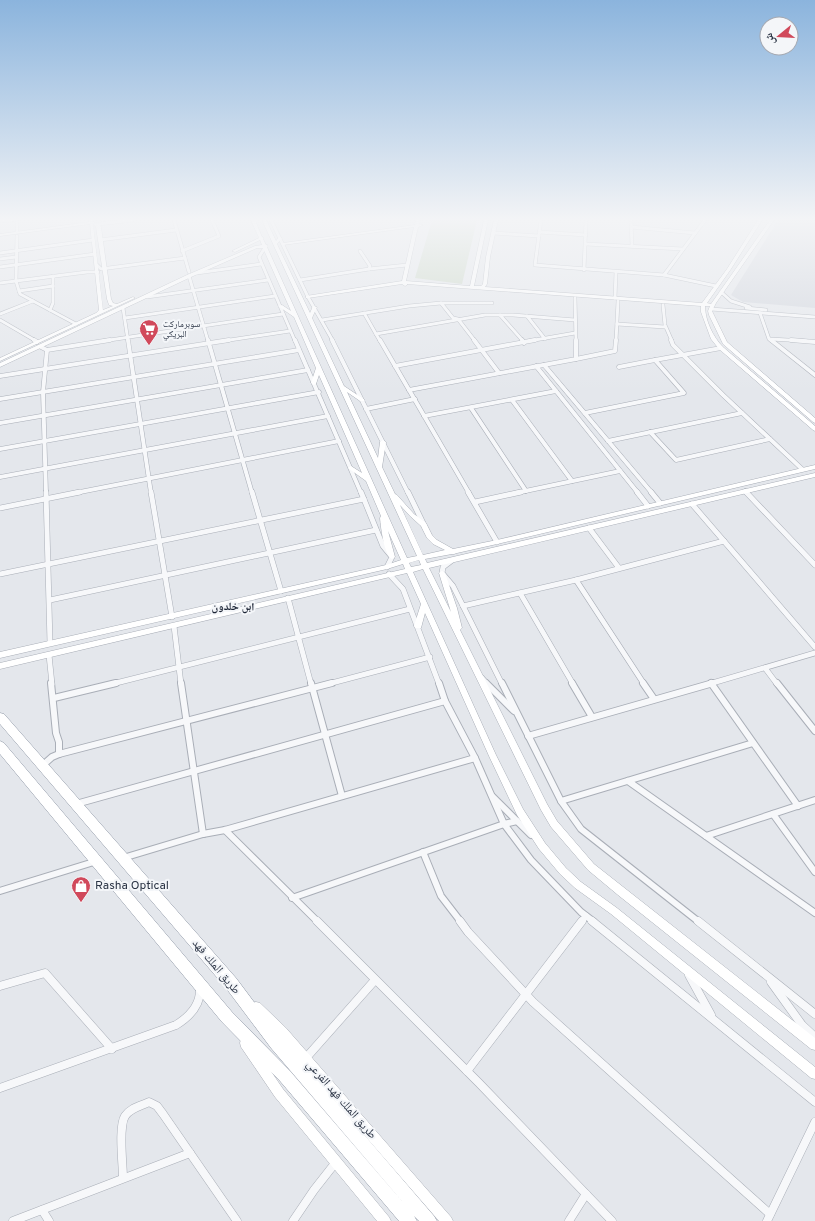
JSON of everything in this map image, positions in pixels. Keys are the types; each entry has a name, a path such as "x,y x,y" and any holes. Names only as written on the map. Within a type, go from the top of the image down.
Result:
{"highway":[{"name":"طريق الملك فهد","path":"0,716 231,983 276,1043 429,1221"},
{"path":"3,753 97,861 227,1017 286,1076 409,1221"}],"street":[{"path":"16,277 20,294 76,324"},
{"path":"0,283 46,277"},
{"path":"50,310 53,303 53,277"},
{"path":"98,277 102,310 98,314"},
{"path":"106,277 110,302 111,304 117,306"},
{"path":"1,362 37,342 182,277"},
{"path":"1,362 41,347 147,297 184,277"},
{"path":"190,277 269,554 281,591"},
{"path":"267,277 319,392 376,530 384,546 392,557"},
{"path":"279,277 368,480 520,812 542,846"},
{"path":"294,277 310,318 341,387 421,558 544,807 554,824 591,867 815,1045"},
{"path":"298,277 309,299 322,320 429,536 435,542 454,552"},
{"path":"300,280 319,277"},
{"path":"404,284 405,277"},
{"path":"411,277 412,282"},
{"path":"472,287 474,277"},
{"path":"482,288 485,284 486,277"},
{"path":"409,390 615,351 617,324 616,277"},
{"path":"673,277 716,286"},
{"path":"703,306 723,277"},
{"path":"731,278 712,307 711,315 725,343 815,421"},
{"path":"147,297 268,280"},
{"path":"309,299 412,282 815,316"},
{"path":"404,284 410,287 575,298 616,299 663,305 703,306"},
{"path":"19,291 53,286"},
{"path":"721,292 737,304 759,311"},
{"path":"125,318 275,296"},
{"path":"575,298 576,359"},
{"path":"0,314 33,301"},
{"path":"101,304 107,304 110,302"},
{"path":"322,320 409,306 441,303 492,303"},
{"path":"441,303 453,318 458,319 499,373"},
{"path":"663,305 666,326 673,345 802,469"},
{"path":"280,306 296,317"},
{"path":"703,306 714,339 721,348 815,429"},
{"path":"310,318 315,307"},
{"path":"123,308 128,337 132,377 164,577 172,617"},
{"path":"759,311 769,339 815,375"},
{"path":"364,313 497,542"},
{"path":"41,347 47,350 283,314"},
{"path":"376,334 485,315 527,316 576,320"},
{"path":"500,315 524,343"},
{"path":"527,316 545,339"},
{"path":"0,320 37,342"},
{"path":"617,324 666,326"},
{"path":"0,376 290,330"},
{"path":"395,366 576,333"},
{"path":"769,339 815,342"},
{"path":"619,367 721,348"},
{"path":"47,350 42,392 50,600 50,643"},
{"path":"0,399 299,350"},
{"path":"585,413 684,393 654,360"},
{"path":"544,364 660,503"},
{"path":"536,366 648,506"},
{"path":"314,383 318,367"},
{"path":"0,422 308,370"},
{"path":"341,387 362,400"},
{"path":"424,416 556,391"},
{"path":"0,449 319,392"},
{"path":"366,409 415,399"},
{"path":"512,400 572,481"},
{"path":"471,408 526,491"},
{"path":"608,441 742,412"},
{"path":"0,477 328,416"},
{"path":"650,432 676,460 770,439"},
{"path":"0,508 339,441"},
{"path":"379,468 383,442"},
{"path":"0,666 288,598 388,571 405,561 454,552 815,467"},
{"path":"351,468 368,480"},
{"path":"474,502 620,471"},
{"path":"0,655 281,591 388,571 409,570 451,561 815,475"},
{"path":"643,500 645,485"},
{"path":"388,487 412,515 424,526"},
{"path":"745,491 815,565"},
{"path":"0,574 260,519 364,499"},
{"path":"692,504 815,647"},
{"path":"382,509 386,538 392,557 388,571"},
{"path":"590,528 619,568"},
{"path":"50,600 164,577 376,530"},
{"path":"463,606 576,580 724,542"},
{"path":"451,561 443,567 442,573 454,608 461,640"},
{"path":"388,571 403,588 410,610 430,657 445,701 475,758 504,824 531,860 586,916 815,1102"},
{"path":"442,573 453,586 561,801 581,829 815,1014"},
{"path":"576,580 654,699"},
{"path":"520,593 592,717"},
{"path":"288,598 342,796"},
{"path":"418,626 424,604"},
{"path":"54,698 410,610"},
{"path":"174,626 178,668 203,834"},
{"path":"528,736 815,654"},
{"path":"49,655 56,733 59,742 59,754"},
{"path":"43,765 52,756 59,754 430,657"},
{"path":"765,668 812,724 815,731"},
{"path":"478,674 519,716"},
{"path":"711,683 798,806"},
{"path":"76,804 325,736 445,701"},
{"path":"561,801 753,743"},
{"path":"123,858 203,834 225,830 475,758"},
{"path":"628,781 815,913"},
{"path":"490,793 578,885 815,1074"},
{"path":"706,836 815,800"},
{"path":"773,814 815,872"},
{"path":"292,898 504,824 517,821"},
{"path":"225,830 467,1072 612,1221"},
{"path":"423,852 441,896 468,932 526,994 768,1218 815,1122"},
{"path":"0,891 97,861"},
{"path":"467,1072 586,916"},
{"path":"685,969 713,1019"},
{"path":"0,986 45,972 112,1048"},
{"path":"767,976 802,1025 815,1037"},
{"path":"305,1059 375,980"},
{"path":"0,1088 176,1025 184,1020 198,1004 200,998 198,983"},
{"name":"طريق الملك فهد الفرعي","path":"231,983 282,1032 447,1221"},
{"path":"227,1017 279,1093 385,1221"},
{"path":"123,1178 122,1126 124,1117 129,1112 149,1102 157,1106 160,1110 237,1221"},
{"path":"13,1221 190,1153"},
{"path":"293,1221 314,1190 336,1162"},
{"path":"569,1221 586,1194"},
{"path":"42,1210 49,1221"}],"shaded area":[{"path":"742,277 815,277 815,308 743,302 731,295"}],"green space":[{"path":"415,277 464,277 462,284"}],"place":[{"name":"سوبرماركت البريكي","path":"149,346"},
{"name":"Rasha Optical","path":"81,903"}],"district":[{"name":"ابن خلدون","path":"233,607"}]}
